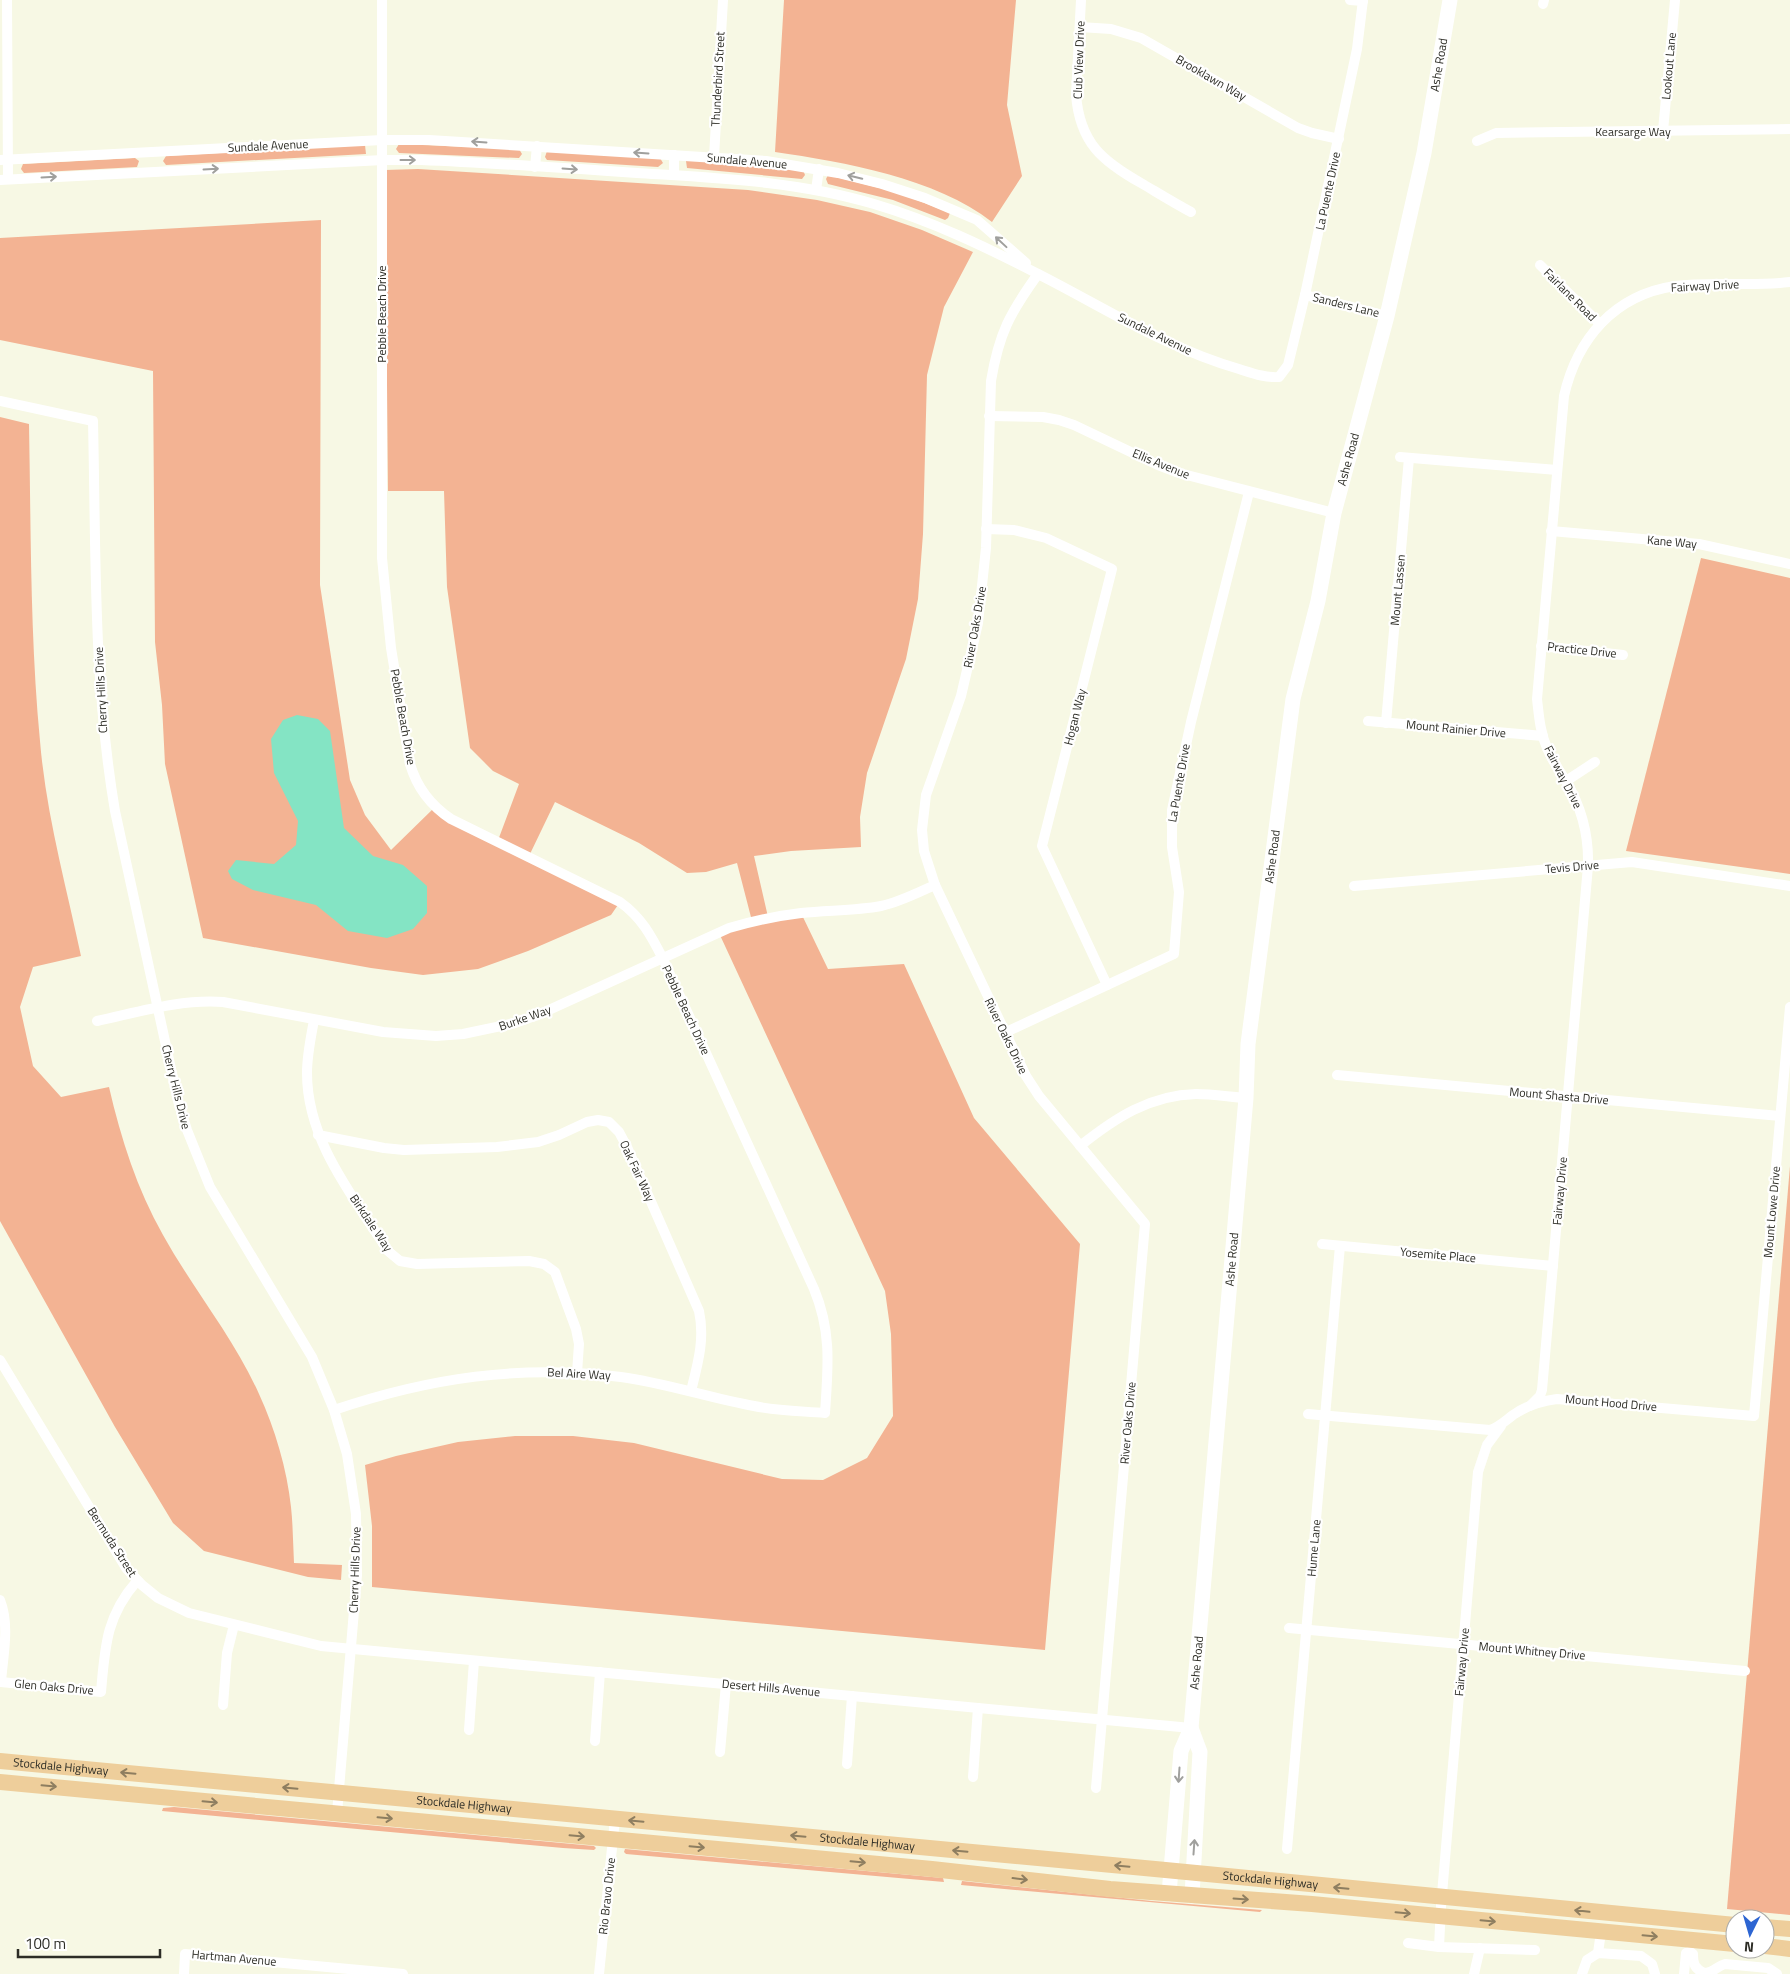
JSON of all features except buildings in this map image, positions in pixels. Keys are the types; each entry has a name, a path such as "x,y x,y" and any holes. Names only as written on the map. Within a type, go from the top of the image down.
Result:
{"main road":[{"name":"Stockdale Highway","path":"0,1761 1170,1870 1441,1907 1691,1947 1725,1945"},
{"name":"Stockdale Highway","path":"0,1782 932,1868 1058,1884 1192,1896 1441,1907 1725,1924"},
{"path":"1775,1928 1790,1929"},
{"path":"1775,1947 1790,1949"}],"street":[{"path":"4,179 7,0"},
{"name":"Pebble Beach Drive","path":"382,0 382,558 392,648 410,764 414,776 429,801 451,819 620,902 632,911 650,933 818,1299 828,1338 829,1358 825,1413"},
{"name":"Thunderbird Street","path":"714,157 723,0"},
{"name":"Club View Drive","path":"1081,0 1076,95 1079,116 1086,136 1094,149 1115,168 1191,212"},
{"path":"1350,0 1363,1"},
{"name":"Ashe Road","path":"1169,1894 1181,1752 1191,1728 1246,1098 1248,1044 1293,699 1318,601 1334,513 1387,316 1424,153 1450,0"},
{"name":"Lookout Lane","path":"1663,131 1675,0"},
{"name":"La Puente Drive","path":"1278,377 1288,365 1305,295 1357,50 1363,1"},
{"name":"Brooklawn Way","path":"1080,27 1110,28 1140,38 1298,128 1339,139"},
{"name":"Kearsarge Way","path":"1477,141 1496,132 1790,130"},
{"name":"Sundale Avenue","path":"4,160 382,140 429,140 766,161 819,169 882,184 925,198 977,220 1038,274"},
{"path":"536,167 537,146"},
{"path":"674,155 674,175"},
{"name":"Sundale Avenue","path":"4,179 383,160 444,161 674,175 758,181 816,190 874,204 917,218 949,231 1038,274 1174,346 1222,364 1269,378 1278,377"},
{"path":"816,190 819,169"},
{"name":"Fairlane Road","path":"1540,265 1600,324"},
{"name":"River Oaks Drive","path":"1038,274 1015,306 1000,339 991,381 983,586 971,660 961,696 930,784 923,811 922,830 924,851 935,885 1026,1076 1039,1096 1145,1224 1096,1788"},
{"name":"Fairway Drive","path":"1530,1406 1540,1396 1542,1390 1588,866 1588,841 1583,818 1577,800 1555,764 1543,736 1537,699 1564,396 1568,379 1582,347 1600,324 1627,303 1660,289 1692,285 1790,282"},
{"name":"Sanders Lane","path":"1305,295 1387,316"},
{"name":"Cherry Hills Drive","path":"0,401 93,421 99,675 103,730 115,811 178,1101 200,1166 224,1214 298,1331 312,1357 334,1410 347,1454 356,1514 357,1575 337,1813"},
{"name":"Ellis Avenue","path":"989,416 1043,417 1059,420 1179,473 1334,513"},
{"name":"Mount Lassen","path":"1386,723 1405,457 1557,470"},
{"name":"La Puente Drive","path":"1004,1033 1174,954 1179,892 1172,847 1172,810 1191,722 1249,492"},
{"name":"Hogan Way","path":"986,529 1014,530 1046,538 1112,569 1042,846 1107,985"},
{"name":"Kane Way","path":"1552,531 1700,544 1790,564"},
{"name":"Practice Drive","path":"1541,646 1622,654"},
{"name":"Mount Rainier Drive","path":"1368,721 1543,736"},
{"path":"1566,781 1595,762"},
{"name":"Tevis Drive","path":"1354,886 1632,862 1790,886"},
{"name":"Burke Way","path":"97,1022 187,1002 223,1002 314,1020 410,1035 463,1034 489,1030 548,1011 729,928 752,921 801,913 883,906 903,900 935,885"},
{"name":"Mount Lowe Drive","path":"1754,1416 1790,1007"},
{"name":"Birkdale Way","path":"314,1020 307,1073 312,1114 318,1135 330,1161 388,1251 400,1261 417,1264 529,1262 544,1264 555,1272 576,1329 578,1344 577,1373"},
{"name":"Mount Shasta Drive","path":"1337,1075 1780,1116"},
{"path":"1080,1146 1122,1114 1158,1100 1197,1094 1246,1098"},
{"name":"Oak Fair Way","path":"318,1135 404,1150 497,1147 538,1142 587,1122 598,1120 609,1122 619,1132 627,1147 698,1311 702,1330 701,1351 691,1391"},
{"name":"Yosemite Place","path":"1322,1244 1553,1266"},
{"name":"Hume Lane","path":"1287,1849 1340,1246"},
{"name":"Bermuda Street","path":"0,1360 118,1556 137,1581 158,1598 189,1613 321,1646 350,1649"},
{"name":"Bel Aire Way","path":"334,1410 406,1388 454,1378 495,1374 577,1373 636,1379 752,1406 825,1413"},
{"name":"Mount Hood Drive","path":"1308,1414 1490,1430 1503,1424 1530,1406 1557,1399 1571,1399 1754,1416"},
{"name":"Fairway Drive","path":"1439,1947 1478,1472 1487,1445 1503,1424"},
{"name":"Glen Oaks Drive","path":"0,1600 6,1631 1,1682 101,1692 105,1648 111,1620 127,1592 137,1581"},
{"path":"223,1705 227,1653 234,1625"},
{"name":"Mount Whitney Drive","path":"1289,1628 1745,1670"},
{"name":"Desert Hills Avenue","path":"350,1649 1191,1728"},
{"path":"469,1730 474,1660"},
{"path":"595,1741 600,1672"},
{"path":"720,1752 726,1684"},
{"path":"847,1764 852,1696"},
{"path":"973,1777 978,1708"},
{"name":"Ashe Road","path":"1191,1728 1200,1752 1192,1896"},
{"name":"Rio Bravo Drive","path":"599,1974 615,1819"},
{"path":"1598,1953 1600,1932"},
{"path":"1408,1943 1439,1947 1535,1950"},
{"path":"1684,1974 1686,1953 1691,1947"},
{"path":"1691,1947 1695,1967 1704,1973 1714,1971 1725,1964 1768,1968 1777,1974"},
{"path":"1474,1974 1480,1948"},
{"path":"1582,1974 1587,1960 1598,1953 1641,1956 1652,1964 1656,1974"},
{"name":"Hartman Avenue","path":"184,1974 186,1954 403,1974"}],"shaded area":[{"path":"784,0 1016,0 1007,105 1022,176 992,222 944,194 917,183 859,167 775,152"},
{"path":"399,144 519,149 522,154 519,158 399,153 396,149"},
{"path":"365,145 366,154 166,165 163,161 166,156"},
{"path":"547,151 660,158 663,163 658,167 547,160 545,157"},
{"path":"135,158 139,161 137,167 24,173 21,169 23,164"},
{"path":"686,161 803,170 805,175 802,179 687,168"},
{"path":"418,169 748,190 817,200 870,212 922,230 973,252 944,307 927,375 923,534 918,599 906,659 867,773 860,817 861,847 791,851 754,856 768,917 801,913 828,969 904,964 974,1118 1080,1244 1045,1650 372,1587 372,1526 365,1465 458,1442 515,1436 573,1436 634,1443 782,1479 823,1480 867,1458 893,1416 891,1334 885,1291 719,933 752,921 737,863 706,872 687,873 639,843 555,802 529,856 620,902 611,915 528,951 478,969 423,975 371,968 203,938 165,764 162,705 155,642 153,371 0,340 0,238 321,220 320,585 350,780 365,815 391,850 435,807 497,843 519,784 493,771 470,748 447,587 444,491 388,491 385,170"},
{"path":"828,175 899,193 950,213 945,220 893,200 828,184 826,179"},
{"path":"0,417 29,424 33,622 40,741 57,849 81,956 33,967 20,1007 33,1066 61,1097 109,1087 119,1126 145,1200 175,1255 238,1353 259,1394 270,1421 280,1449 289,1493 294,1563 342,1565 341,1580 308,1577 204,1551 173,1523 115,1427 0,1221"},
{"path":"1701,558 1790,578 1790,874 1626,851"},
{"path":"297,715 318,719 330,731 344,828 373,856 403,865 427,886 427,913 413,929 387,938 348,931 316,905 253,890 232,879 228,871 236,860 274,864 296,845 298,821 274,773 271,739 283,720"},
{"path":"1790,1166 1790,1915 1775,1914 1775,1909 1727,1909"},
{"path":"174,1807 594,1846 596,1848 594,1850 563,1848 162,1811 163,1808"},
{"path":"625,1849 943,1878 944,1882 626,1854 624,1852"},
{"path":"962,1881 1152,1901 1262,1910 1260,1912 961,1885"}]}
